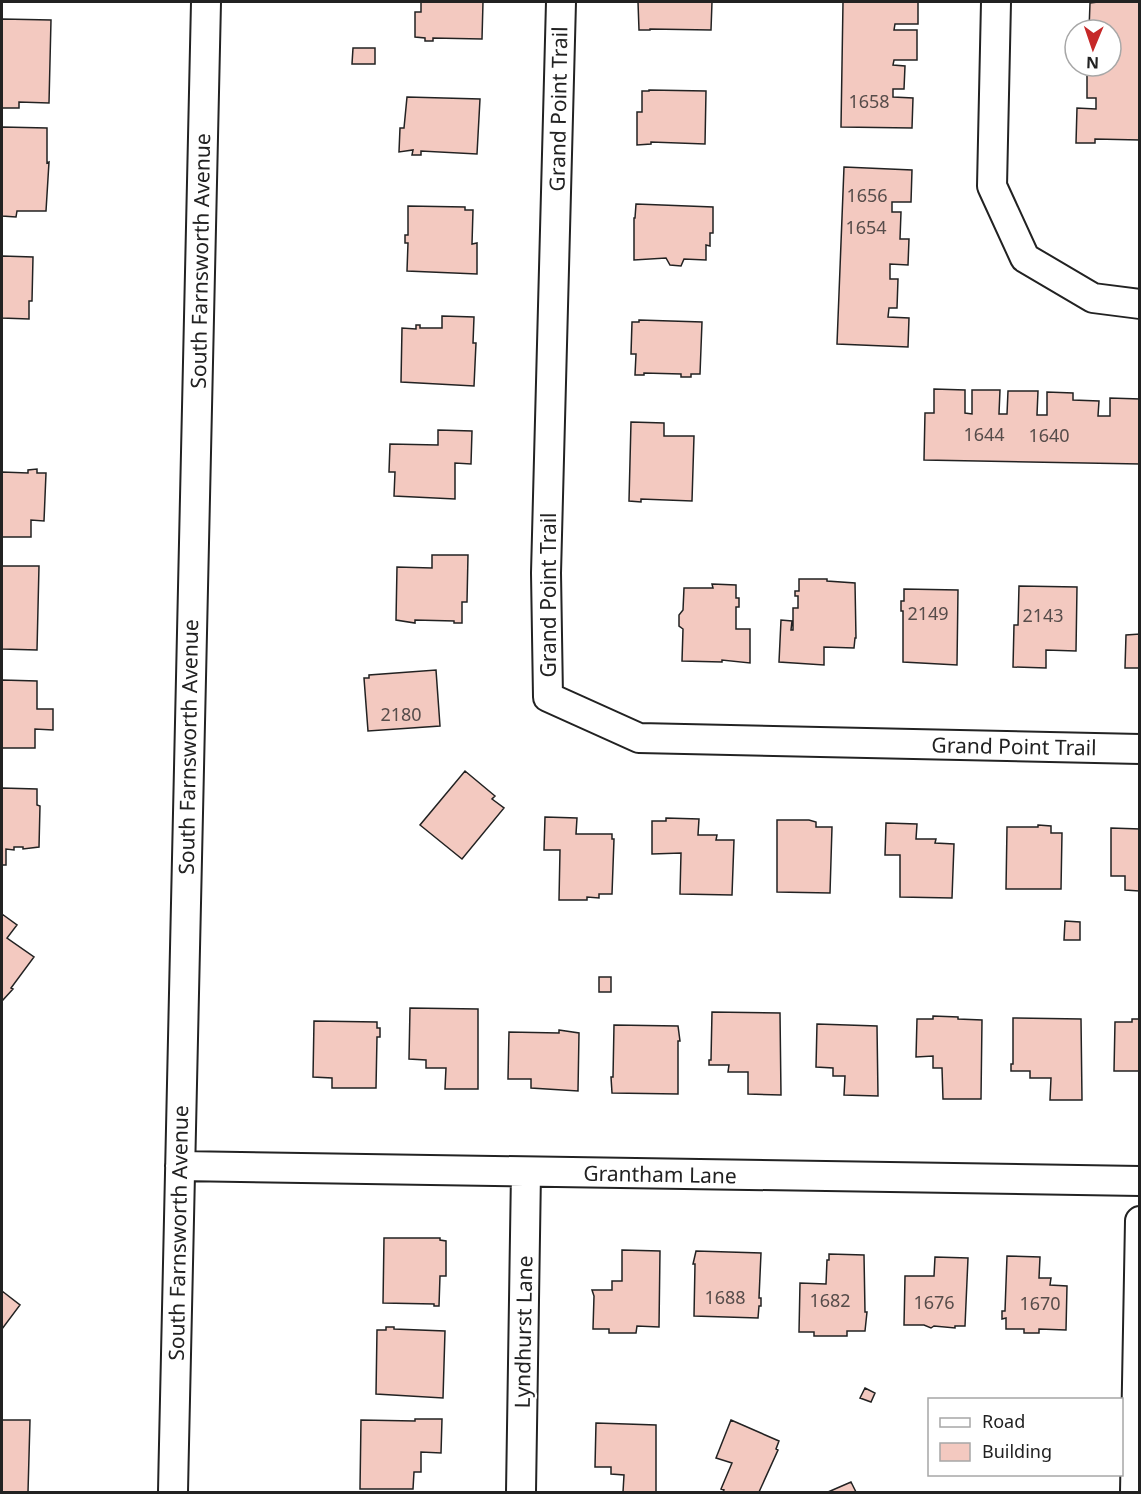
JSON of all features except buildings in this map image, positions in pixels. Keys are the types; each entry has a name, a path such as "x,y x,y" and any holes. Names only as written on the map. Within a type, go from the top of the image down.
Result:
{"street":[{"name":"South Farnsworth Avenue","path":"173,1492 206,2"},
{"name":"Grand Point Trail","path":"561,2 546,573 548,697 639,738 1140,749"},
{"path":"996,2 992,186 1025,258 1093,298 1140,304"},
{"name":"Grantham Lane","path":"180,1166 1140,1181"},
{"name":"Lyndhurst Lane","path":"520,1492 526,1172"},
{"path":"1135,1492 1140,1221"}]}
